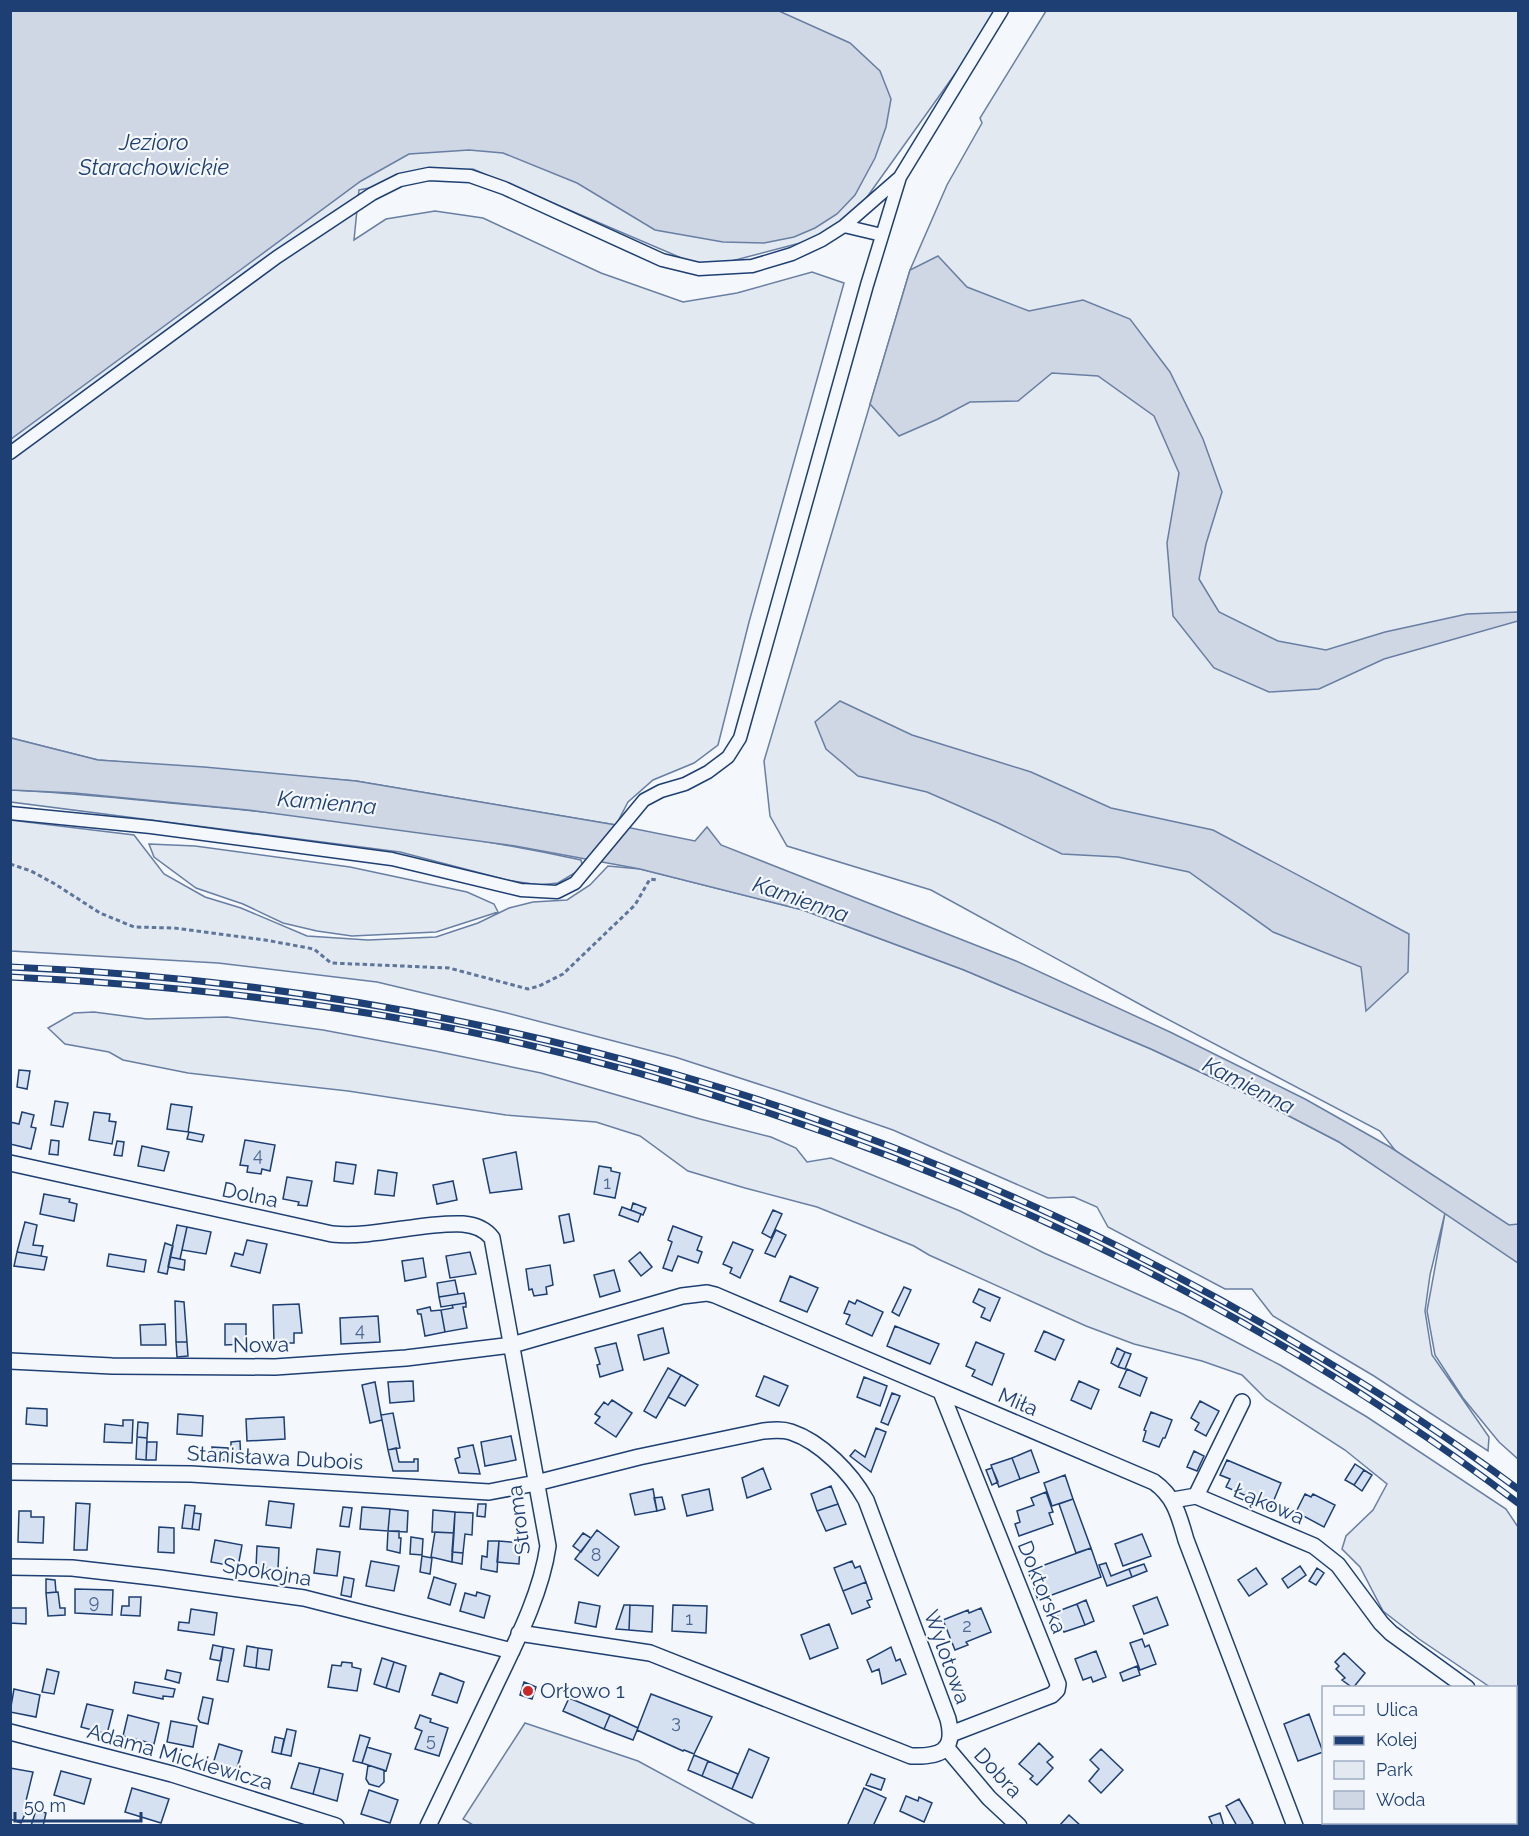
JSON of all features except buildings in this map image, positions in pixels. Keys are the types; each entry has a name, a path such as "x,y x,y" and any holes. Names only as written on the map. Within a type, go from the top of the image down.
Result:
{"street":[{"path":"10,813 151,827 392,859 521,890 557,892 575,883 644,801 661,791 685,784 708,772 728,757 740,738 900,177 1002,10"},
{"path":"10,453 277,257 372,194 400,180 429,174 470,176 504,188 662,260 699,269 752,266 792,254 822,240 844,226 900,177"},
{"path":"844,226 882,235"},
{"name":"Dolna","path":"10,1163 332,1234 385,1232 464,1224 483,1229"},
{"name":"Stroma","path":"428,1826 512,1651 546,1560 548,1546 494,1243 483,1229"},
{"name":"Miła","path":"512,1346 682,1296 707,1293 826,1341 1154,1482 1173,1500"},
{"name":"Nowa","path":"10,1361 112,1366 275,1367 406,1358 512,1346"},
{"name":"Doktorska","path":"941,1392 1058,1684 1053,1695 949,1741"},
{"name":"Łąkowa","path":"1242,1402 1196,1496 1314,1546 1325,1553 1338,1565 1391,1633 1464,1686"},
{"name":"Wylotowa","path":"536,1483 639,1457 763,1431 779,1429 792,1432 804,1439 846,1470 854,1478 866,1500 948,1719 949,1741"},
{"name":"Stanisława Dubois","path":"10,1472 191,1474 489,1492 536,1483"},
{"path":"1196,1496 1173,1500 1185,1540 1295,1826"},
{"name":"Spokojna","path":"10,1567 72,1568 304,1598 512,1651"},
{"path":"519,1633 650,1653 906,1755 928,1757 939,1754 949,1741"},
{"name":"Adama Mickiewicza","path":"10,1732 172,1774 336,1826"},
{"name":"Dobra","path":"949,1741 989,1798 1019,1826"}],"path":[{"path":"10,864 31,871 55,884 99,913 134,927 174,928 266,940 314,949 331,963 449,968 528,989 562,974 634,905 650,879 657,880"}],"green space":[{"path":"148,11 1000,11 842,232 705,268 473,169 359,190 354,240 386,219 435,211 483,218 601,273 683,302 737,293 812,272 844,283 749,622 718,745 694,763 653,780 628,802 616,825 356,781 98,760 11,738 10,380"},
{"path":"1046,11 1518,11 1518,1459 1499,1442 1463,1398 1435,1355 1427,1311 1445,1213 1430,1275 1425,1311 1432,1355 1489,1437 1488,1451 1374,1376 1273,1316 1252,1289 1225,1289 1108,1227 1097,1207 1074,1197 1048,1198 893,1130 783,1092 675,1057 377,982 218,963 11,951 10,820 134,835 164,874 205,897 241,908 307,936 368,940 436,937 478,923 509,908 533,902 567,900 590,885 608,866 640,869 803,910 964,970 1151,1049 1241,1091 1339,1142 1443,1211 1380,1131 1154,1012 931,890 787,846 770,816 764,761 910,270 947,185 982,123 980,118"},
{"path":"11,790 221,808 428,832 581,860 583,868 558,883 539,885 507,880 400,852 11,802"},
{"path":"149,844 195,846 350,867 467,892 494,904 498,912 436,932 352,936 317,931 283,923 243,904 196,888 154,857"},
{"path":"94,1012 147,1019 227,1017 323,1030 541,1073 771,1137 796,1148 807,1162 831,1158 960,1211 1044,1253 1183,1314 1280,1365 1367,1417 1506,1509 1518,1527 1518,1705 1517,1686 1489,1686 1419,1639 1383,1611 1360,1567 1342,1549 1346,1536 1373,1510 1387,1484 1345,1450 1266,1399 1242,1375 1202,1361 1134,1344 1086,1326 929,1255 914,1246 817,1207 688,1171 640,1136 596,1122 506,1115 348,1091 188,1073 123,1060 109,1052 65,1044 48,1028 74,1013"},
{"path":"525,1723 638,1761 756,1825 473,1825 463,1819"}],"water":[{"name":"Jezioro Starachowickie","path":"11,10 779,11 850,43 880,71 891,99 886,127 875,158 855,195 837,214 815,228 794,237 764,243 723,242 655,230 577,183 503,153 469,150 409,154 361,181 11,439"},
{"path":"938,256 967,287 1029,311 1083,300 1130,319 1170,372 1203,439 1222,492 1206,544 1199,579 1219,612 1278,641 1326,650 1385,632 1467,614 1518,612 1518,621 1384,659 1319,689 1269,692 1214,668 1173,616 1167,543 1179,473 1154,416 1098,376 1052,373 1018,401 970,402 899,436 870,404 910,270"},
{"path":"840,701 912,735 1031,772 1111,808 1213,830 1409,934 1408,972 1366,1011 1361,967 1273,932 1189,872 1118,857 1062,854 927,792 858,776 826,749 815,722"},
{"name":"Kamienna","path":"11,738 98,760 356,781 616,825 695,841 707,827 721,845 1016,961 1170,1032 1305,1099 1390,1147 1509,1225 1518,1224 1518,1263 1339,1142 1241,1091 1151,1049 964,970 803,910 640,869 515,846 248,810 74,793 11,790"}],"railway":[{"path":"10,967 180,979 347,1001 513,1033 676,1074 835,1126 992,1188 1145,1260 1352,1376 1436,1431 1518,1489"},
{"path":"10,977 196,991 381,1015 503,1039 639,1073 773,1114 906,1163 1035,1217 1162,1279 1285,1347 1404,1422 1518,1503"}],"place":[{"name":"Orłowo 1","path":"528,1691"}]}
